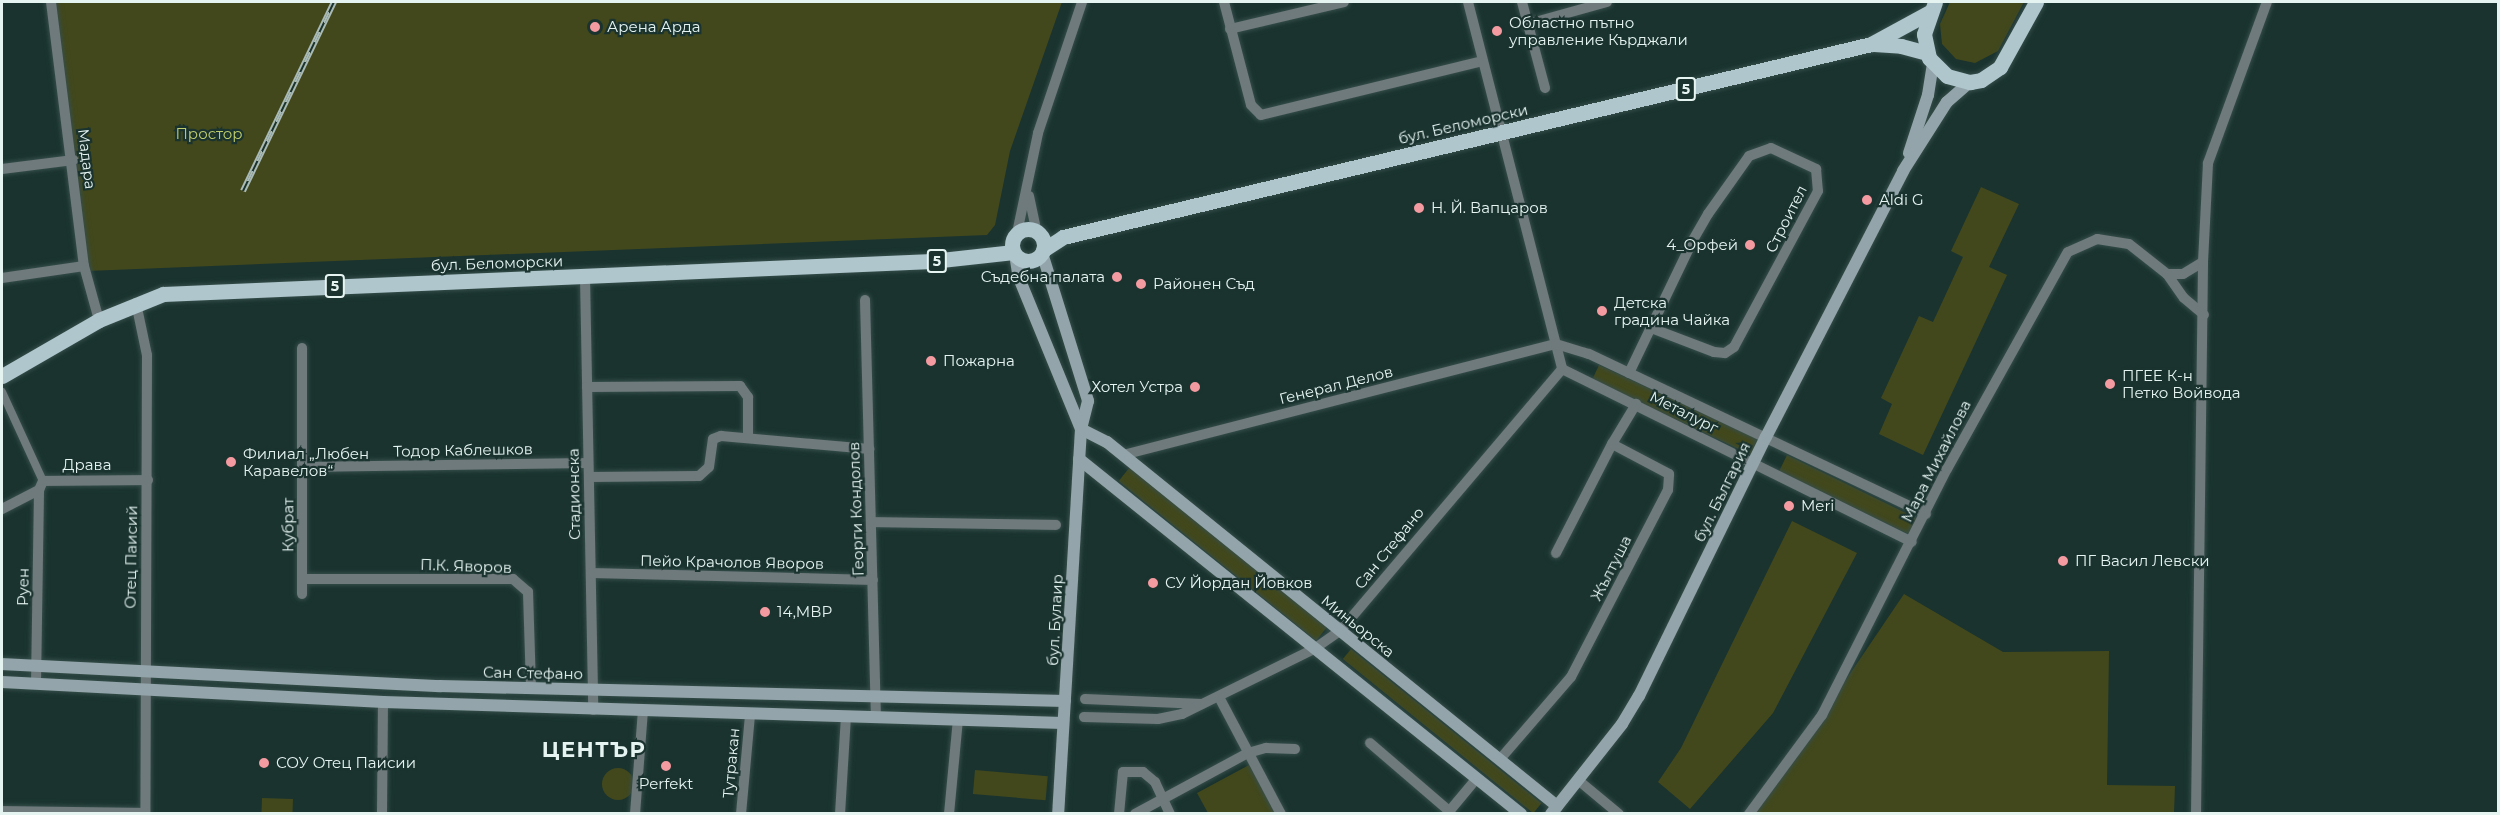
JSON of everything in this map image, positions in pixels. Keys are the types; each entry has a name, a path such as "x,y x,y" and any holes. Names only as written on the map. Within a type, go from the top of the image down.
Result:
{"main road":[{"path":"1970,82 1981,80 2000,67 2036,2"},
{"name":"5","path":"1933,7 1924,34 1930,58 1947,76 1970,82"},
{"name":"бул. Беломорски","path":"1042,251 1062,237 1871,44 1933,7"},
{"name":"бул. Беломорски","path":"1871,44 1901,46 1930,58"},
{"name":"бул. България","path":"1903,171 1928,95 1930,58"},
{"name":"бул. България","path":"1554,810 1640,696 1752,464 1903,171 1947,102 1970,82"},
{"name":"5","path":"1017,233 1026,228 1037,231"},
{"path":"1037,231 1042,251"},
{"name":"бул. Беломорски","path":"1037,231 1062,237"},
{"path":"1014,253 1012,241 1017,233"},
{"name":"5","path":"1014,253 1030,261 1042,251"},
{"name":"бул. Булаир","path":"1042,251 1088,391 1081,429 1058,813"},
{"name":"бул. Беломорски","path":"2,376 99,320 136,303 163,294 968,259 1014,253"},
{"name":"бул. Булаир","path":"1014,253 1019,278 1081,429"},
{"name":"Миньорска","path":"1081,429 1097,435 1123,455 1501,758 1554,810"},
{"path":"1079,459 1521,813"},
{"name":"Сан Стефано","path":"2,664 302,681 1065,701"},
{"path":"302,681 302,697"},
{"path":"2,682 383,702 750,716 846,716 1064,723"}],"street":[{"name":"Мадара","path":"51,2 73,160 84,266 99,320"},
{"path":"1017,233 1038,134 1082,2"},
{"path":"1224,2 1251,105 1257,114 1267,115 1483,61"},
{"path":"1230,29 1344,2"},
{"path":"1468,2 1562,369"},
{"path":"1522,2 1545,88"},
{"path":"1528,24 1607,2"},
{"path":"2196,813 2203,262 2208,163 2267,2"},
{"name":"Строител","path":"1629,373 1651,328 1708,214 1749,156 1771,148 1816,169 1818,191 1734,347 1725,353 1714,352 1651,328"},
{"path":"2,170 73,160"},
{"path":"1028,187 1037,231"},
{"name":"Мара Михайлова","path":"1749,813 1822,715 2050,279 2068,252 2085,242 2118,240 2138,250 2167,274 2184,298 2204,315"},
{"path":"2167,274 2183,274 2203,262"},
{"path":"2,278 84,266"},
{"name":"Стадионска","path":"585,277 593,710"},
{"name":"Георги Кондолов","path":"865,300 876,717"},
{"name":"Отец Паисий","path":"136,303 147,356 148,480 144,673 146,813"},
{"name":"Металург","path":"1556,344 1581,350 1926,514"},
{"name":"Генерал Делов","path":"1123,455 1556,344"},
{"name":"Кубрат","path":"302,348 302,594"},
{"name":"Металург","path":"1562,369 1912,542"},
{"name":"Сан Стефано","path":"1083,717 1170,718 1205,704 1314,649 1340,631 1562,369"},
{"path":"587,387 740,386 748,398 748,436"},
{"path":"2,392 41,485"},
{"path":"1556,553 1612,444 1636,404"},
{"path":"589,477 699,476 709,467 713,439 748,436 870,449"},
{"name":"Жълтуша","path":"1501,758 1570,677 1668,489 1669,474 1612,444"},
{"name":"Тодор Каблешков","path":"303,466 588,463"},
{"name":"Драва","path":"2,509 41,485 148,480"},
{"name":"Руен","path":"36,683 41,485"},
{"path":"872,522 1056,525"},
{"name":"Пейо Крачолов Яворов","path":"591,573 873,580"},
{"name":"П.К. Яворов","path":"303,579 513,579 528,592 531,688"},
{"path":"1219,697 1281,813"},
{"name":"Сан Стефано","path":"1085,699 1205,704"},
{"path":"382,813 383,702"},
{"path":"635,813 643,711"},
{"name":"Тутракан","path":"741,813 750,716"},
{"path":"840,813 846,716"},
{"path":"950,813 958,719"},
{"path":"1370,744 1448,812 1478,778"},
{"path":"1135,813 1161,797 1248,753 1266,748 1295,749"},
{"path":"1119,813 1123,772 1143,772 1155,782 1170,813"},
{"path":"1578,780 1619,813"},
{"path":"2,811 146,813"}],"green space":[{"name":"Простор","path":"49,2 1062,2 1010,151 995,225 987,235 87,271"},
{"path":"1950,2 2024,2 1998,51 1975,63 1956,59 1942,44 1940,24"},
{"path":"1981,187 2019,204 1989,267 2007,275 1923,455 1879,434 1892,404 1881,398 1919,316 1933,322 1963,257 1951,251"},
{"path":"1599,365 1759,440 1752,455 1592,380"},
{"path":"1787,455 1919,519 1911,536 1779,471"},
{"path":"1130,467 1327,627 1316,641 1119,481"},
{"path":"1792,521 1857,553 1773,713 1690,809 1658,782 1681,748"},
{"path":"1904,594 2003,652 2109,651 2107,785 2175,786 2174,813 1755,814"},
{"path":"1351,649 1541,803 1533,813 1343,659"},
{"path":"1249,765 1276,813 1208,813 1197,793"},
{"path":"618,768 629,773 634,784 629,795 618,800 607,795 602,784 607,773"},
{"path":"975,770 1048,776 1046,800 973,794"},
{"path":"262,798 293,799 292,814 261,813"}],"railway":[{"path":"243,191 334,2"}],"place":[{"name":"Арена Арда","path":"595,27"},
{"name":"Областно пътно управление Кърджали","path":"1497,31"},
{"name":"Aldi G","path":"1867,200"},
{"name":"Н. Й. Вапцаров","path":"1419,208"},
{"name":"4_Орфей","path":"1750,245"},
{"name":"Съдебна палата","path":"1117,277"},
{"name":"Районен Съд","path":"1141,284"},
{"name":"Детска градина Чайка","path":"1602,311"},
{"name":"Пожарна","path":"931,361"},
{"name":"ПГЕЕ К-н Петко Войвода","path":"2110,384"},
{"name":"Хотел Устра","path":"1195,387"},
{"name":"Филиал „Любен Каравелов“","path":"231,462"},
{"name":"Meri","path":"1789,506"},
{"name":"ПГ Васил Левски","path":"2063,561"},
{"name":"СУ Йордан Йовков","path":"1153,583"},
{"name":"14,МВР","path":"765,612"},
{"name":"СОУ Отец Паисии","path":"264,763"},
{"name":"Perfekt","path":"666,766"}],"district":[{"name":"ЦЕНТЪР","path":"594,750"}]}
